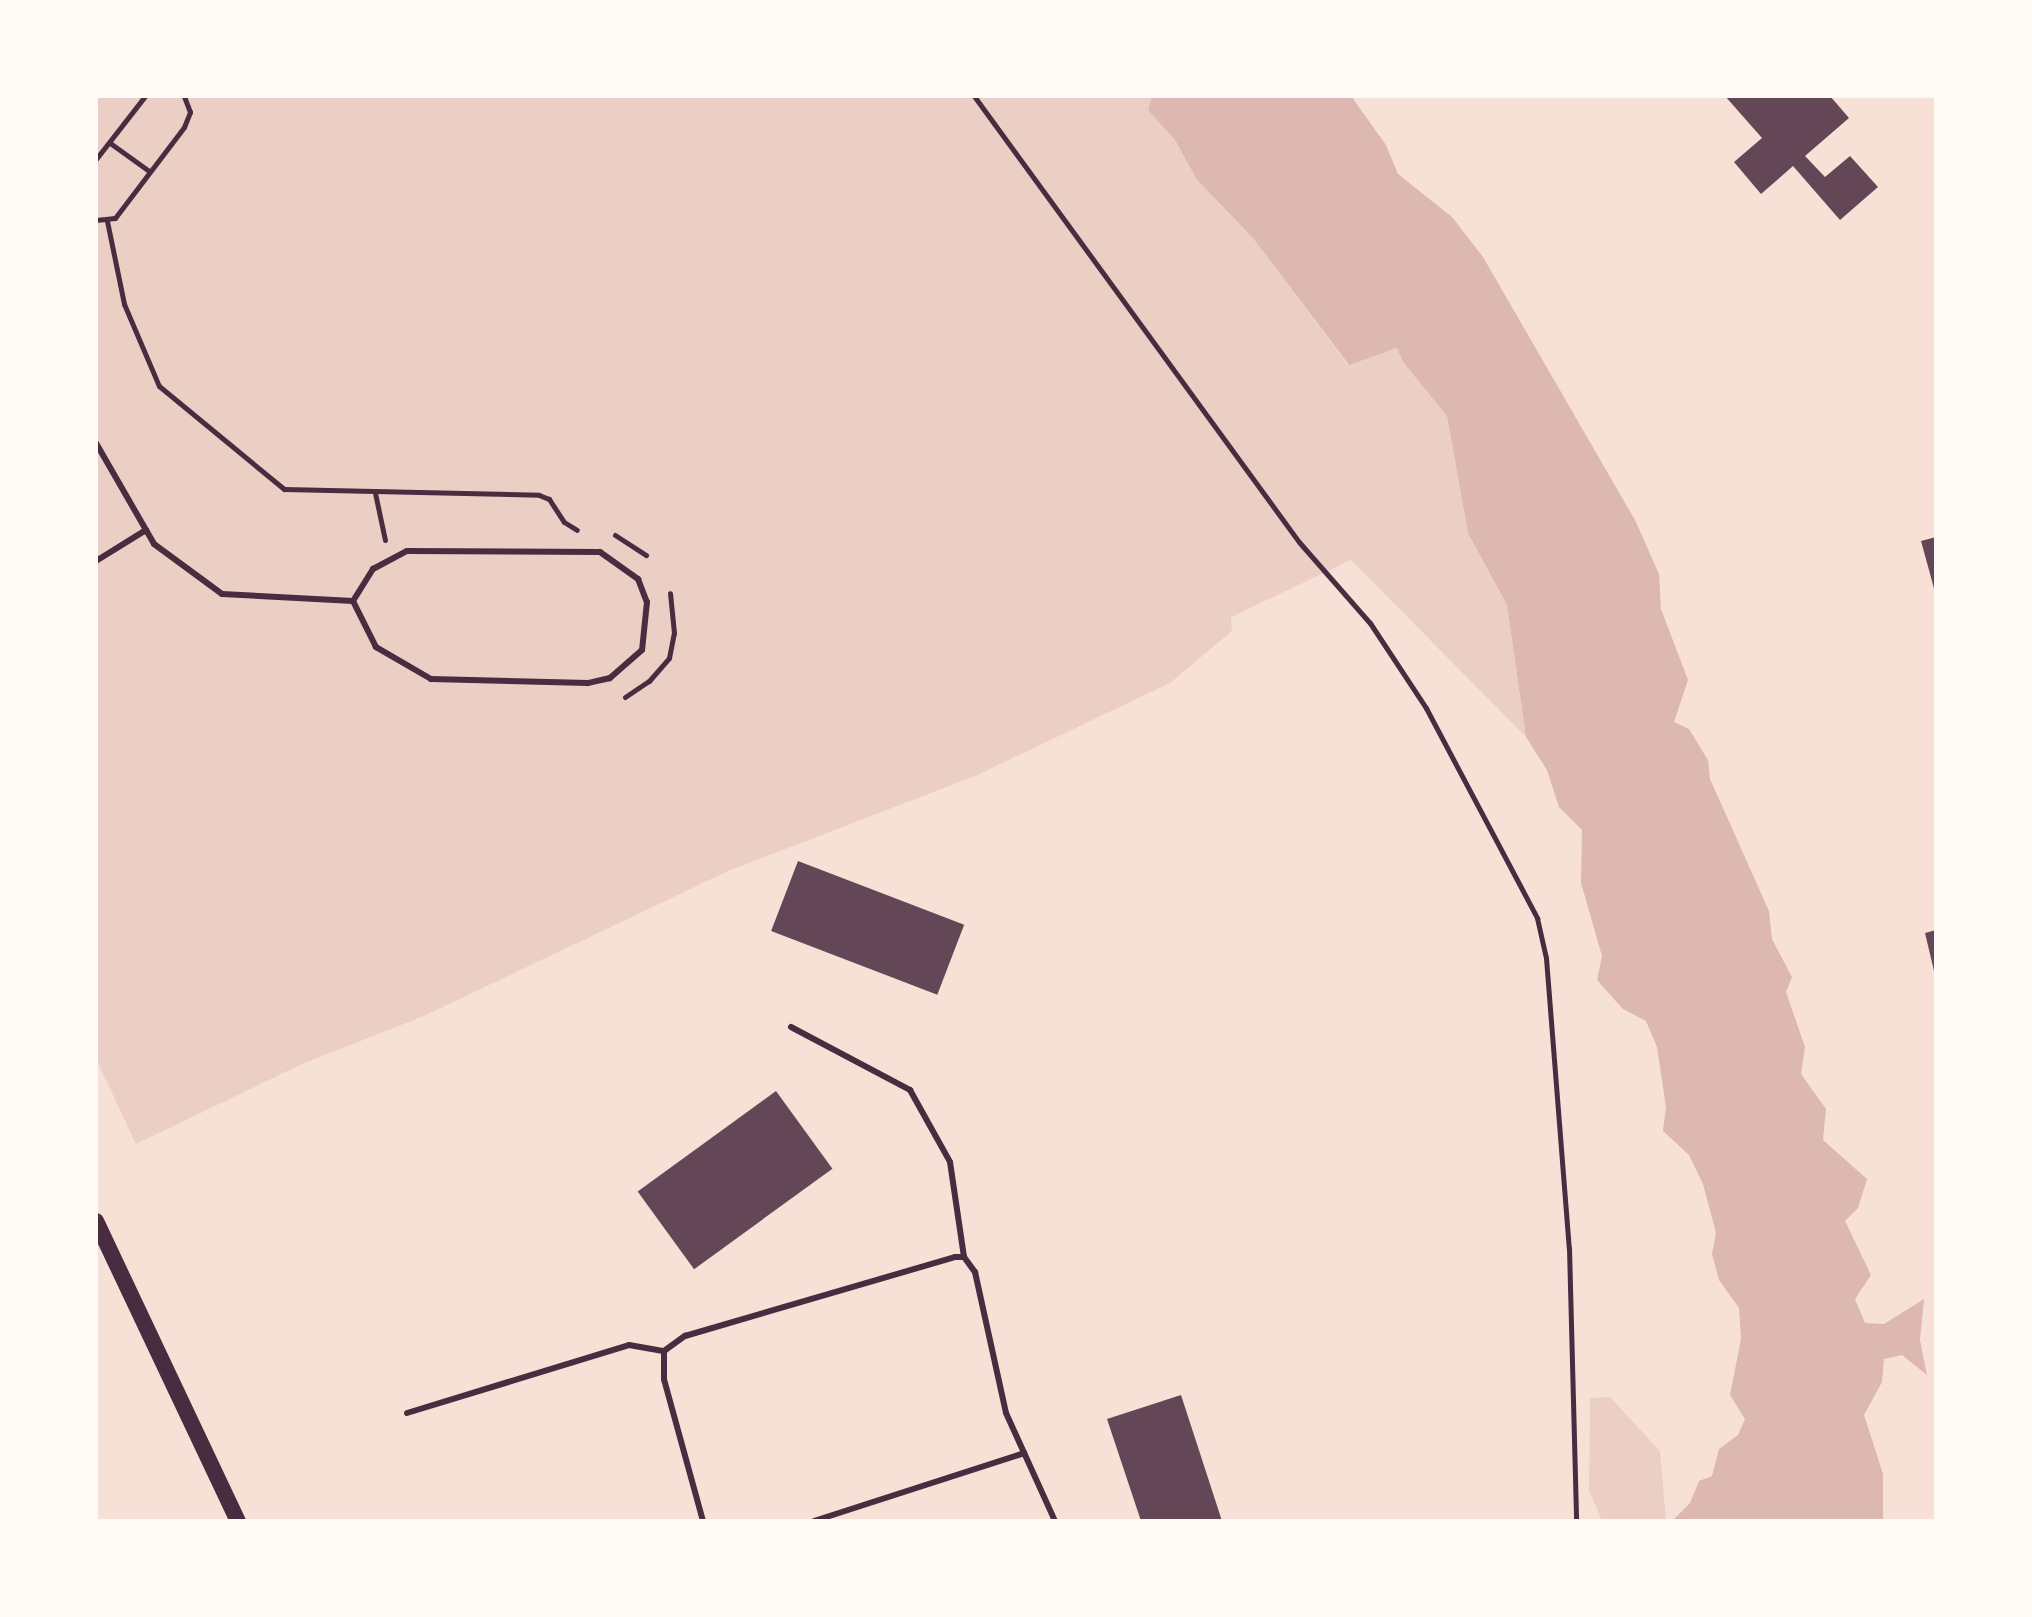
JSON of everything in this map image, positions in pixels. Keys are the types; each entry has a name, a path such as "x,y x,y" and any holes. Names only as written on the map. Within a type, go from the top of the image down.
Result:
{"main road":[{"path":"96,1221 238,1521"}],"lane":[{"path":"96,443 154,544 222,594 353,601"},
{"path":"96,561 146,530"},
{"path":"407,551 600,552 638,579 647,602 642,650 610,678 588,683 431,679 376,647 353,601 373,569 407,551"},
{"path":"791,1027 910,1090 950,1162 964,1257 975,1272 1006,1413 1055,1521"},
{"path":"407,1413 629,1345 664,1351 700,1331 945,1257 964,1257"},
{"path":"664,1351 664,1379 703,1521"},
{"path":"814,1521 1024,1453"}],"path":[{"path":"96,159 145,96"},
{"path":"96,220 115,218 184,127 190,112 184,96"},
{"path":"974,96 1299,542 1370,623 1426,708 1537,918 1546,958 1569,1248 1576,1521"},
{"path":"110,143 149,171"},
{"path":"107,221 124,304 159,386 289,492 539,495 549,499 564,522 588,532"},
{"path":"375,493 389,560"},
{"path":"609,534 620,535 654,563"},
{"path":"609,701 649,681 669,658 674,633 667,585"}],"shaded area":[{"path":"96,96 1152,96 1148,110 1175,140 1197,180 1253,238 1348,365 1398,348 1403,362 1447,416 1468,533 1507,605 1526,737 1351,560 1231,617 1232,631 1170,683 975,776 728,871 424,1016 302,1064 136,1144 96,1059"},
{"path":"1152,96 1351,96 1386,145 1398,174 1452,217 1483,257 1635,520 1659,574 1661,609 1688,680 1674,722 1689,729 1708,760 1710,779 1769,911 1772,939 1792,977 1786,992 1805,1047 1801,1074 1826,1109 1823,1140 1867,1179 1858,1208 1845,1221 1871,1275 1855,1299 1865,1323 1884,1324 1924,1299 1920,1340 1927,1375 1902,1355 1884,1359 1882,1382 1864,1415 1883,1474 1883,1521 1672,1521 1690,1503 1699,1481 1712,1476 1719,1449 1738,1435 1745,1419 1730,1395 1741,1339 1739,1308 1719,1280 1712,1254 1716,1233 1703,1184 1689,1155 1663,1131 1666,1107 1657,1047 1646,1021 1623,1009 1597,980 1602,956 1581,883 1582,830 1559,807 1547,770 1526,737 1507,605 1468,533 1447,416 1403,362 1397,348 1349,365 1253,238 1197,180 1175,140 1148,110"},
{"path":"1610,1397 1660,1451 1666,1521 1602,1521 1589,1490 1590,1398"}],"building":[{"path":"1725,96 1830,96 1849,118 1805,156 1825,177 1850,156 1878,187 1840,220 1793,166 1761,194 1734,162 1762,138"},
{"path":"1936,537 1936,592 1935,592 1921,541"},
{"path":"798,861 964,925 937,995 771,931"},
{"path":"1936,930 1936,975 1935,975 1925,933"},
{"path":"776,1091 832,1169 694,1269 638,1192"},
{"path":"1181,1395 1222,1521 1141,1521 1107,1419"}]}
